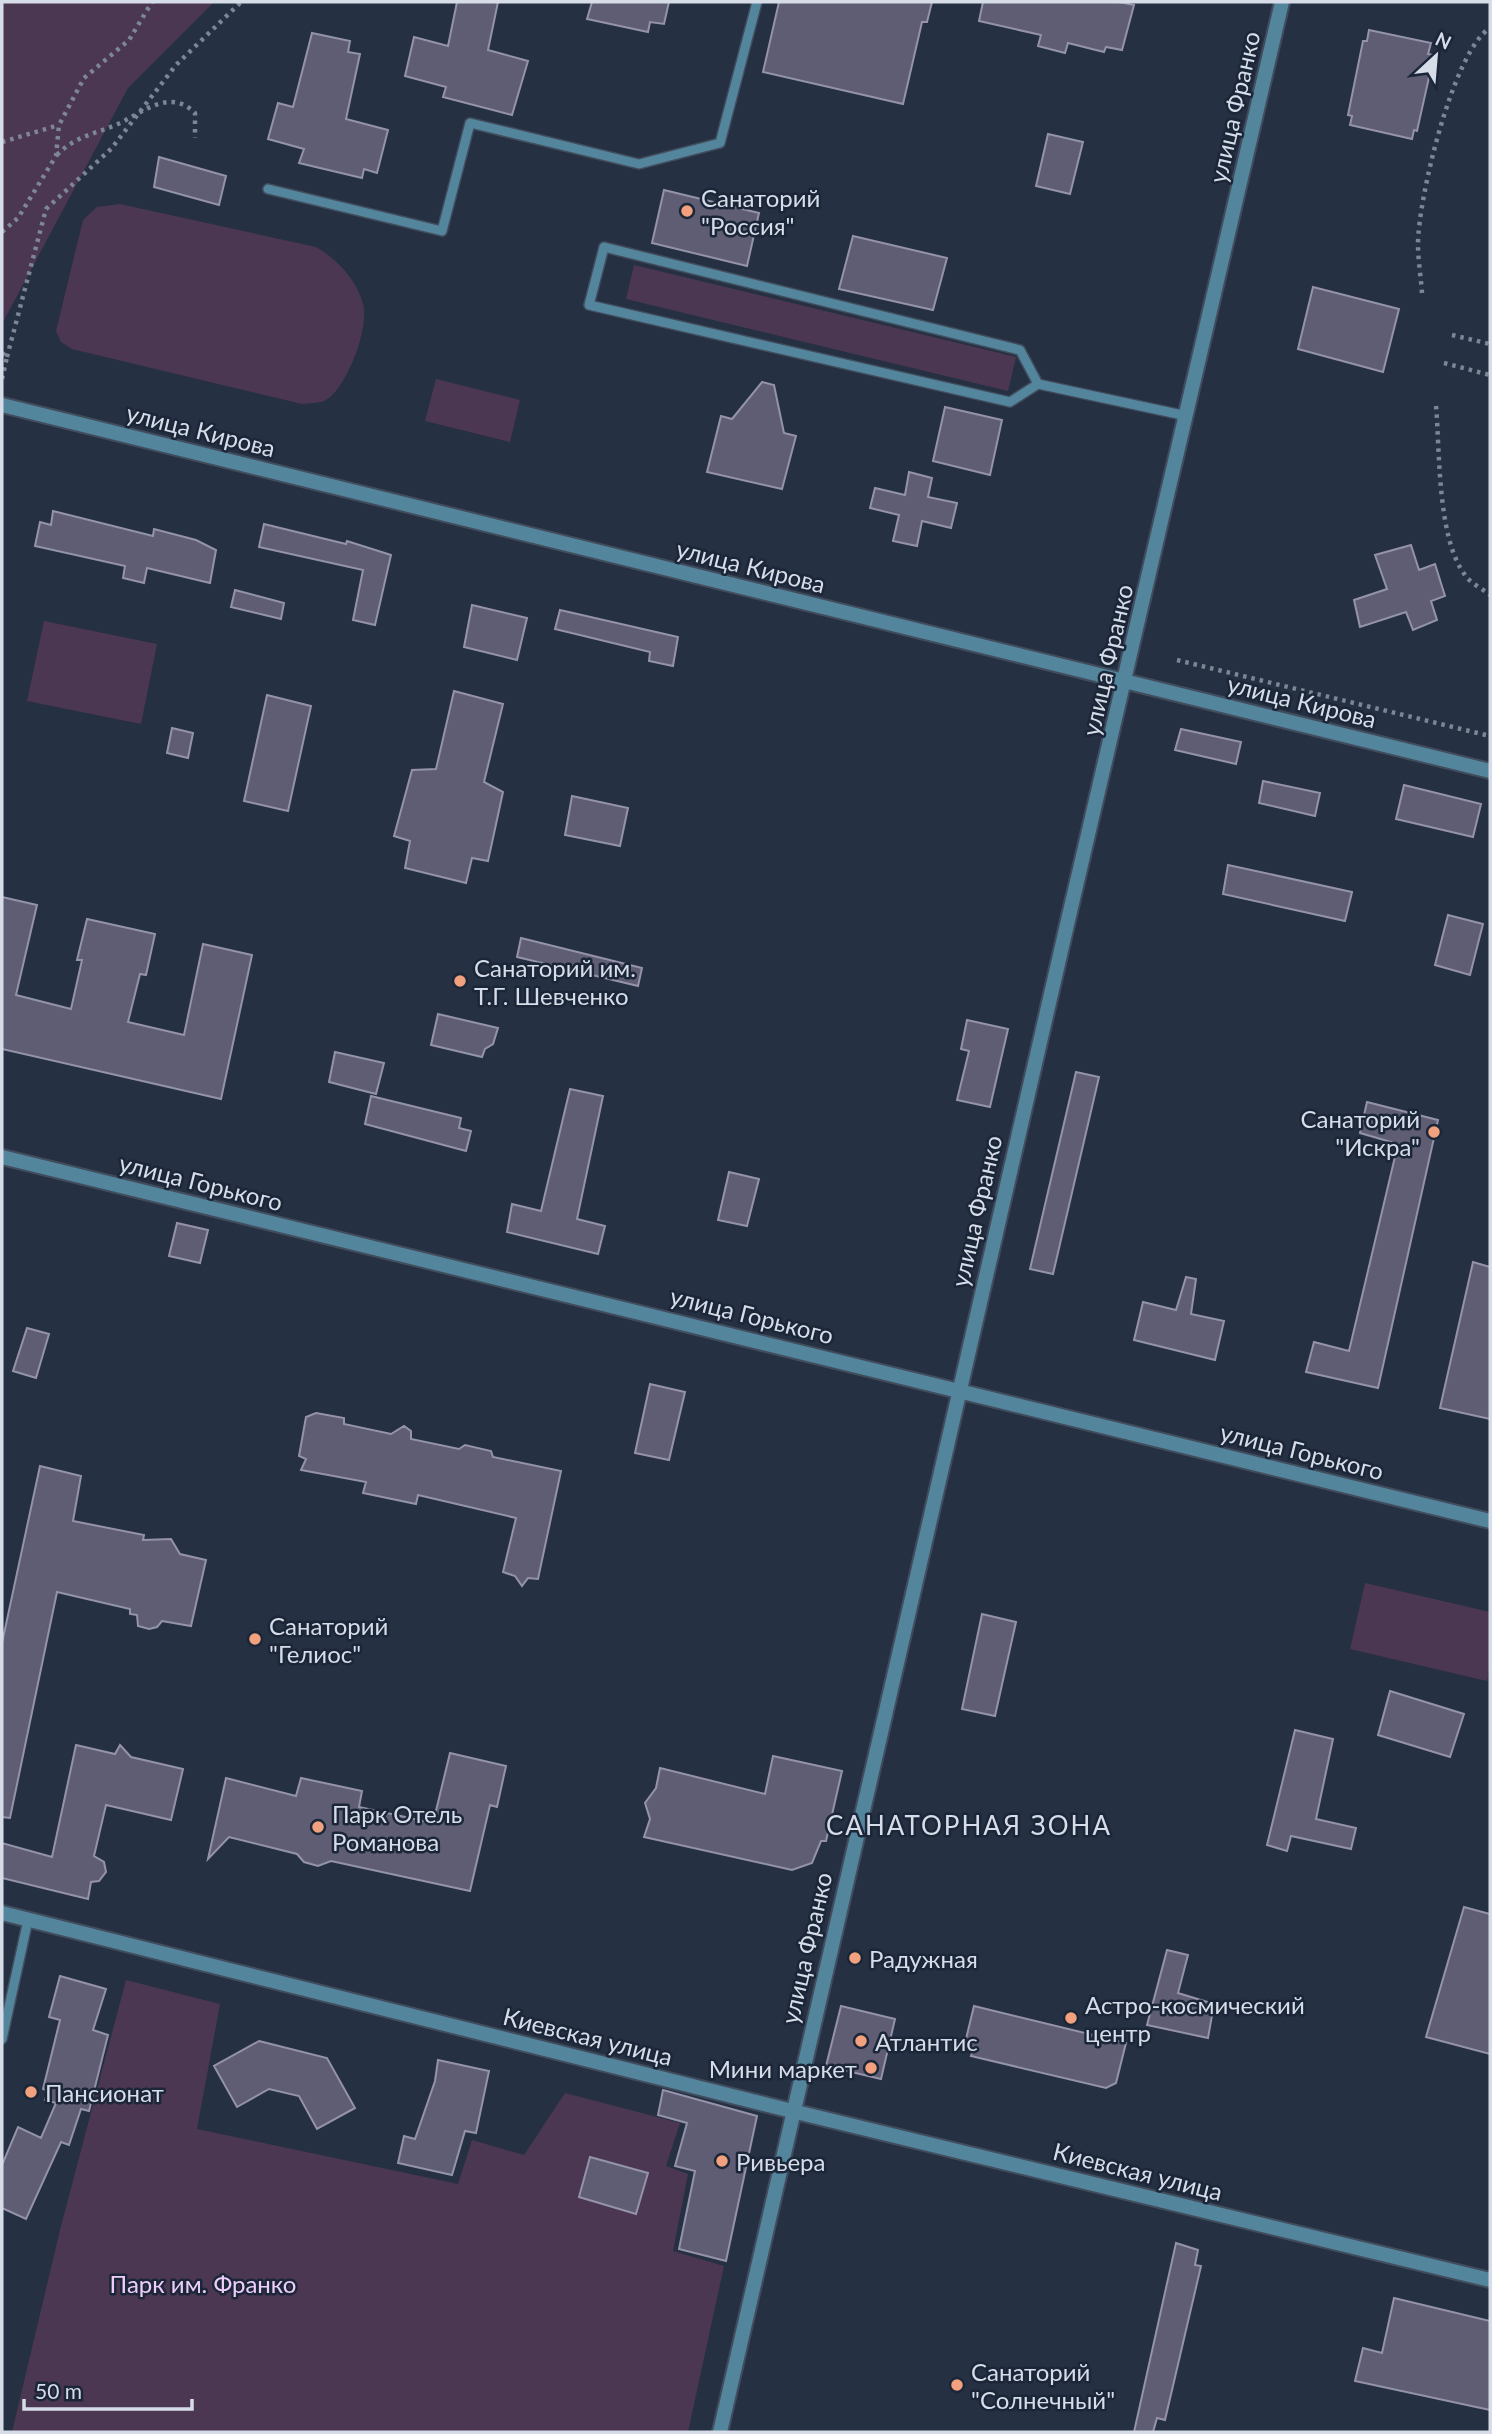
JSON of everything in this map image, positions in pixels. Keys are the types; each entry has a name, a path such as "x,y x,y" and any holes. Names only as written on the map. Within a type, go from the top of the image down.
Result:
{"street":[{"name":"улица Франко","path":"720,2432 957,1388 1126,682 1282,2"},
{"name":"улица Кирова","path":"2,405 1490,771"},
{"name":"улица Горького","path":"2,1157 957,1388 1490,1521"},
{"name":"Киевская улица","path":"2,1913 792,2111 1490,2280"}],"lane":[{"path":"268,189 442,231 470,122 639,164 720,143 757,2"},
{"path":"1038,384 1020,350 604,247 589,305 1010,402 1038,384 1186,416"},
{"path":"2,2039 28,1920"}],"path":[{"path":"56,156 58,125 84,78 129,40 152,2"},
{"path":"2,379 46,209 111,149 176,65 241,2"},
{"path":"1422,293 1419,234 1422,202 1435,147 1469,53 1490,28"},
{"path":"2,232 18,218 56,156 68,144 116,125 141,109 176,101 185,103 195,113 195,138"},
{"path":"2,142 58,125"},
{"path":"1452,335 1490,344"},
{"path":"2,353 7,357"},
{"path":"1444,363 1490,375"},
{"path":"1436,406 1441,496 1452,544 1465,575 1490,595"},
{"path":"1177,660 1490,736"}],"green space":[{"path":"2,2 214,2 128,88 2,324"},
{"path":"120,204 316,247 339,264 360,295 364,314 360,342 348,372 332,395 324,401 302,404 72,349 61,342 56,331 83,220 97,207"},
{"path":"634,265 1016,357 1008,391 626,299"},
{"path":"436,379 520,400 510,442 425,421"},
{"path":"44,621 157,644 141,724 27,701"},
{"path":"1365,1583 1490,1612 1490,1665 1487,1681 1350,1649"},
{"name":"Парк им. Франко","path":"126,1980 220,2004 197,2129 458,2184 472,2140 524,2155 565,2093 680,2123 666,2166 688,2174 673,2251 724,2266 688,2432 12,2432 60,2230"}],"building":[{"path":"457,2 498,2 488,50 528,61 512,115 443,97 446,87 405,76 414,37 448,46"},
{"path":"592,2 669,2 664,24 650,22 648,32 587,19"},
{"path":"779,2 932,2 927,22 922,22 903,104 763,72"},
{"path":"983,2 1119,2 1134,5 1122,50 1106,47 1104,52 1068,43 1065,53 1038,46 1041,35 979,21"},
{"path":"1369,30 1431,43 1428,54 1434,55 1417,131 1414,130 1412,139 1350,125 1352,116 1348,115 1363,41 1367,41"},
{"path":"312,33 350,41 348,52 360,54 346,119 388,130 377,173 364,169 362,178 299,163 304,149 268,139 278,103 293,107"},
{"path":"1048,134 1083,142 1070,194 1036,186"},
{"path":"159,157 226,176 219,205 154,187"},
{"path":"664,190 759,213 747,266 652,243"},
{"path":"853,236 947,258 933,310 839,289"},
{"path":"1313,287 1399,309 1383,372 1298,349"},
{"path":"762,382 774,385 784,433 796,436 782,489 707,472 721,416 732,419"},
{"path":"945,407 1002,420 990,475 933,461"},
{"path":"909,472 932,478 928,497 957,503 951,528 922,521 917,546 893,541 899,515 870,508 875,488 905,495"},
{"path":"53,511 153,536 154,529 196,540 216,550 210,583 147,568 144,583 123,578 125,566 35,546 40,522 51,525"},
{"path":"264,524 346,544 347,541 391,555 375,625 353,620 363,570 259,547"},
{"path":"1411,545 1419,570 1435,564 1445,596 1431,601 1437,620 1413,630 1406,612 1360,627 1354,600 1387,589 1375,555"},
{"path":"235,590 284,603 281,619 231,607"},
{"path":"472,605 527,618 517,660 464,647"},
{"path":"560,610 678,637 673,666 649,661 650,652 555,629"},
{"path":"454,691 503,704 484,782 503,792 488,861 472,858 466,883 405,868 410,841 394,836 412,770 436,769"},
{"path":"267,695 311,706 288,811 244,801"},
{"path":"172,728 193,733 188,758 167,753"},
{"path":"1181,729 1241,742 1236,764 1175,750"},
{"path":"1263,781 1320,793 1315,816 1259,803"},
{"path":"1404,785 1481,804 1473,837 1396,819"},
{"path":"572,796 628,808 620,846 565,835"},
{"path":"1228,865 1352,892 1345,921 1223,894"},
{"path":"2,897 37,905 16,995 71,1009 82,960 77,960 87,919 155,934 146,975 140,974 128,1022 184,1035 203,944 252,955 221,1099 2,1049"},
{"path":"1448,915 1483,924 1470,975 1435,965"},
{"path":"521,938 642,968 638,986 517,957"},
{"path":"438,1014 498,1028 493,1044 485,1049 482,1057 431,1045"},
{"path":"967,1020 1008,1029 990,1107 957,1100 969,1051 961,1049"},
{"path":"335,1052 384,1063 376,1094 329,1082"},
{"path":"1076,1072 1099,1077 1053,1274 1030,1269"},
{"path":"570,1089 603,1096 577,1219 605,1226 598,1254 507,1232 512,1204 541,1211"},
{"path":"371,1096 461,1118 459,1128 471,1131 466,1151 365,1124"},
{"path":"1367,1102 1438,1120 1378,1388 1306,1372 1314,1342 1349,1351 1398,1144 1360,1133"},
{"path":"729,1172 759,1179 747,1226 718,1220"},
{"path":"177,1223 208,1230 200,1263 169,1256"},
{"path":"1473,1262 1490,1267 1490,1419 1440,1408"},
{"path":"1186,1277 1196,1279 1191,1314 1224,1321 1215,1360 1134,1340 1143,1302 1176,1310"},
{"path":"27,1328 49,1334 36,1378 13,1371"},
{"path":"650,1384 685,1392 669,1460 635,1453"},
{"path":"316,1413 344,1418 344,1424 391,1434 404,1426 411,1431 411,1439 459,1449 465,1445 491,1451 493,1457 561,1471 538,1579 528,1578 522,1586 515,1576 503,1572 516,1518 418,1495 416,1504 363,1493 366,1482 301,1470 306,1459 299,1456 306,1417"},
{"path":"40,1466 81,1476 73,1521 144,1535 143,1540 171,1539 180,1554 206,1560 191,1626 162,1621 157,1627 149,1629 138,1626 137,1615 130,1614 130,1609 57,1592 10,1818 2,1817 2,1643"},
{"path":"982,1614 1016,1622 995,1716 962,1709"},
{"path":"1390,1691 1464,1714 1450,1757 1378,1735"},
{"path":"1295,1730 1333,1739 1316,1819 1356,1828 1351,1849 1291,1836 1287,1851 1267,1845"},
{"path":"76,1745 115,1754 120,1745 131,1757 183,1769 171,1820 106,1805 94,1856 104,1862 106,1872 99,1881 91,1882 88,1899 2,1878 2,1843 52,1857"},
{"path":"450,1753 506,1766 497,1807 490,1805 470,1891 331,1861 318,1866 304,1862 297,1854 229,1837 208,1859 226,1778 296,1796 301,1778 362,1791 359,1807 433,1823"},
{"path":"773,1756 842,1771 826,1841 821,1841 812,1863 792,1870 644,1837 650,1819 645,1803 656,1788 660,1768 765,1794"},
{"path":"1464,1907 1490,1914 1490,2054 1426,2037"},
{"path":"1167,1950 1188,1955 1178,1993 1214,2004 1208,2038 1147,2025"},
{"path":"60,1976 106,1989 93,2030 108,2035 89,2111 81,2109 69,2145 61,2142 26,2219 2,2208 2,2165 18,2127 41,2138 56,2103 45,2100 48,2091 43,2089 60,2020 49,2017"},
{"path":"841,2006 895,2019 881,2079 826,2066"},
{"path":"974,2006 1126,2043 1116,2083 1106,2088 971,2056 973,2050 964,2047"},
{"path":"259,2041 327,2058 355,2108 317,2129 299,2096 269,2089 237,2107 214,2066"},
{"path":"438,2060 489,2071 476,2133 465,2131 452,2175 398,2163 404,2136 415,2139 435,2081"},
{"path":"663,2090 757,2116 726,2261 679,2249 695,2171 675,2166 687,2123 658,2115"},
{"path":"590,2157 648,2173 636,2214 579,2197"},
{"path":"1176,2243 1198,2250 1195,2265 1201,2266 1165,2420 1157,2418 1153,2432 1134,2432"},
{"path":"1394,2298 1490,2321 1490,2410 1355,2381 1363,2348 1382,2353"}],"place":[{"name":"Санаторий \"Россия\"","path":"687,211"},
{"name":"Санаторий им. Т.Г. Шевченко","path":"460,981"},
{"name":"Санаторий \"Искра\"","path":"1434,1132"},
{"name":"Санаторий \"Гелиос\"","path":"255,1639"},
{"name":"Парк Отель Романова","path":"318,1827"},
{"name":"Радужная","path":"855,1958"},
{"name":"Астро-космический центр","path":"1071,2018"},
{"name":"Атлантис","path":"861,2041"},
{"name":"Мини маркет","path":"871,2068"},
{"name":"Пансионат","path":"31,2092"},
{"name":"Ривьера","path":"722,2161"},
{"name":"Санаторий \"Солнечный\"","path":"957,2385"}],"district":[{"name":"САНАТОРНАЯ ЗОНА","path":"969,1825"}]}
